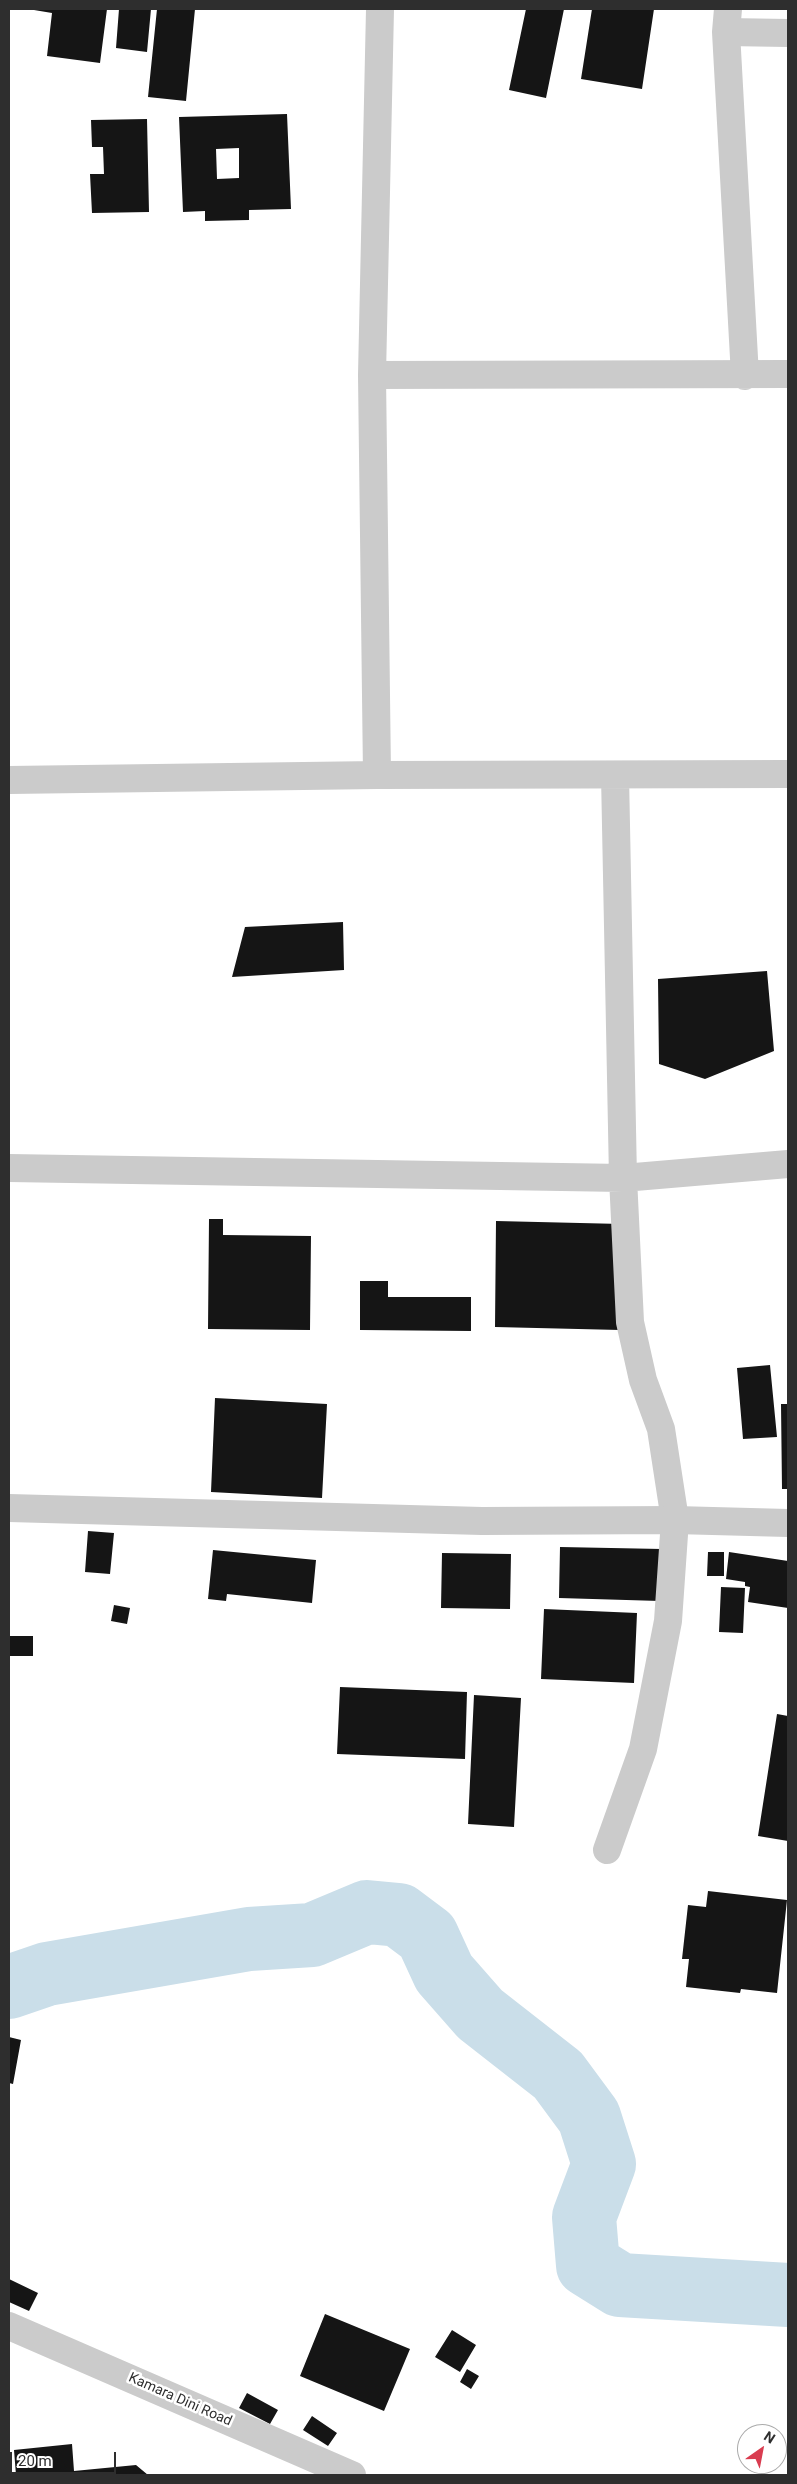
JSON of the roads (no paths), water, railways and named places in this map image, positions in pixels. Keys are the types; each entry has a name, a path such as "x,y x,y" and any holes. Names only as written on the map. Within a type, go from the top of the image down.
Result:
{"street":[{"path":"377,775 372,375 380,9"},
{"path":"745,376 727,21 788,33"},
{"path":"372,375 745,376 788,374"},
{"path":"9,780 377,775 788,774"},
{"path":"606,1850 643,1749 668,1621 675,1520 661,1430 644,1380 630,1322 623,1178 615,775"},
{"path":"9,1168 623,1178 788,1164"},
{"path":"9,1508 482,1521 675,1520 788,1523"},
{"name":"Kamara Dini Road","path":"9,2326 352,2475"}],"waterway":[{"path":"9,1987 47,1974 249,1939 312,1935 367,1912 399,1915 427,1936 444,1973 480,2014 558,2075 589,2117 604,2164 584,2217 588,2265 620,2285 788,2295"}]}
